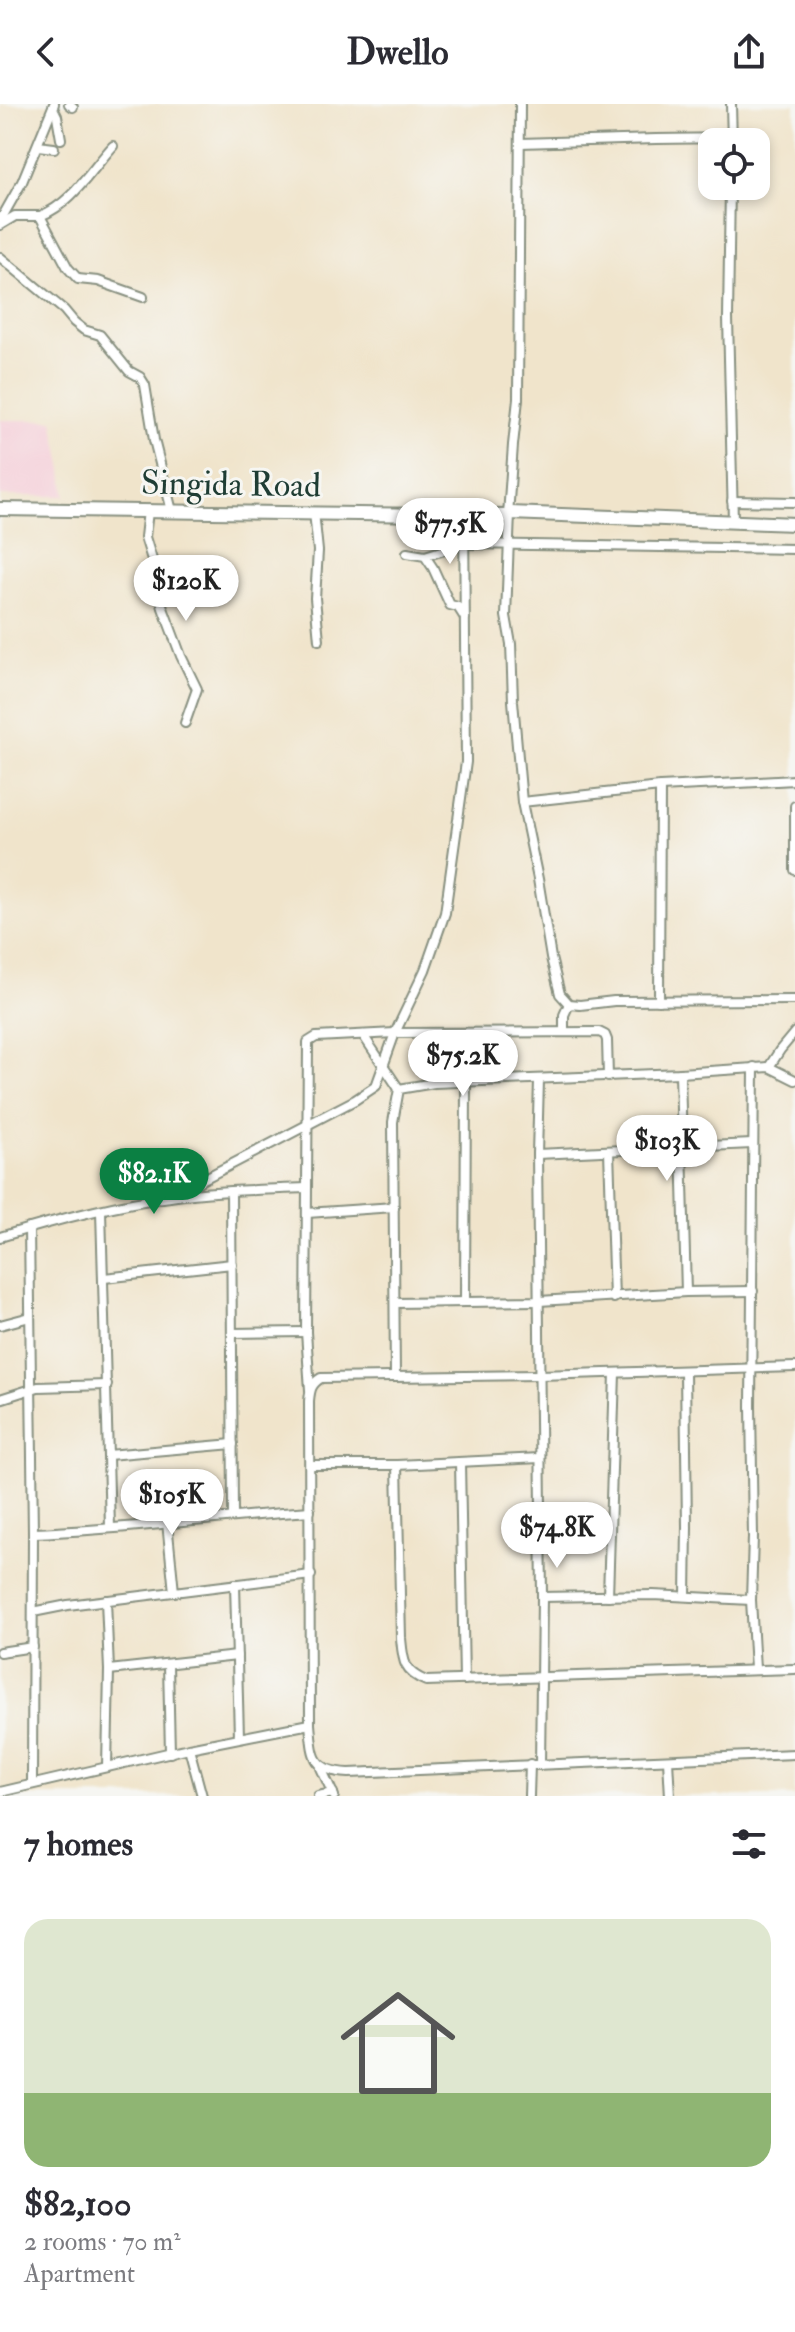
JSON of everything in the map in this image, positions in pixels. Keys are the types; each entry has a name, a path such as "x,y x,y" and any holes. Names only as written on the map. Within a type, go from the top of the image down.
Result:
{"highway":[{"name":"Singida Road","path":"0,509 464,514 795,524"}],"street":[{"path":"520,104 518,399 509,515 506,616 511,644 522,802 560,994 569,1004 580,1005 614,1001 795,1000"},
{"path":"731,104 732,128"},
{"path":"53,106 61,139"},
{"path":"0,223 38,146 53,106"},
{"path":"520,143 698,140"},
{"path":"38,146 54,148"},
{"path":"0,223 15,216 40,216 51,211 81,185 113,146"},
{"path":"730,200 728,318 733,521"},
{"path":"40,216 68,268 78,279 98,281 143,297"},
{"path":"0,257 84,330 100,335 129,371 140,377 145,385 154,440 172,511"},
{"path":"732,501 795,502"},
{"path":"148,511 145,537 163,608 197,689 185,723"},
{"path":"314,512 318,551 315,598 319,640"},
{"path":"169,1197 376,1086 395,1033 425,970 445,913 466,762 464,514"},
{"path":"407,553 425,556 454,547 455,544 510,543 795,549"},
{"path":"425,556 450,605 458,607 465,618"},
{"path":"522,802 660,787 795,780"},
{"path":"659,1001 660,787"},
{"path":"795,806 795,870"},
{"path":"564,1032 564,1015 569,1004"},
{"path":"318,1796 334,1794 312,1749 310,1724 310,1390 306,1332 308,1042 316,1037 395,1033 599,1032 605,1035 608,1077"},
{"path":"769,1067 795,1032"},
{"path":"363,1035 399,1089 393,1122 395,1377"},
{"path":"754,1067 751,1600 755,1669"},
{"path":"399,1089 434,1083 608,1077 754,1067 769,1067 795,1080"},
{"path":"680,1073 686,1292"},
{"path":"529,1796 535,1764 542,1597 537,1154 539,1080"},
{"path":"465,1302 466,1082"},
{"path":"537,1154 752,1144"},
{"path":"609,1151 614,1298"},
{"path":"0,1237 169,1197 306,1188"},
{"path":"231,1191 233,1516"},
{"path":"307,1213 394,1207"},
{"path":"101,1211 110,1527"},
{"path":"29,1228 32,1784"},
{"path":"104,1278 232,1264"},
{"path":"395,1303 539,1301 753,1291"},
{"path":"0,1325 30,1317"},
{"path":"232,1333 306,1332"},
{"path":"310,1390 314,1382 321,1378 795,1367"},
{"path":"685,1371 686,1596"},
{"path":"608,1596 615,1373"},
{"path":"0,1399 38,1387 107,1385"},
{"path":"108,1455 233,1444"},
{"path":"310,1465 397,1465 540,1458"},
{"path":"460,1462 464,1680"},
{"path":"397,1465 402,1655 414,1676 426,1681 795,1669"},
{"path":"33,1533 310,1511"},
{"path":"167,1522 174,1592"},
{"path":"33,1612 311,1575"},
{"path":"235,1584 239,1737"},
{"path":"542,1597 686,1596 751,1600"},
{"path":"106,1600 109,1670 107,1767"},
{"path":"0,1652 33,1647"},
{"path":"109,1670 237,1656"},
{"path":"168,1664 170,1753"},
{"path":"0,1792 239,1737 310,1724"},
{"path":"189,1748 202,1796"},
{"path":"321,1767 349,1773 795,1754"},
{"path":"668,1760 670,1796"}],"shaded area":[{"path":"0,420 53,420 65,496 0,496"}]}
